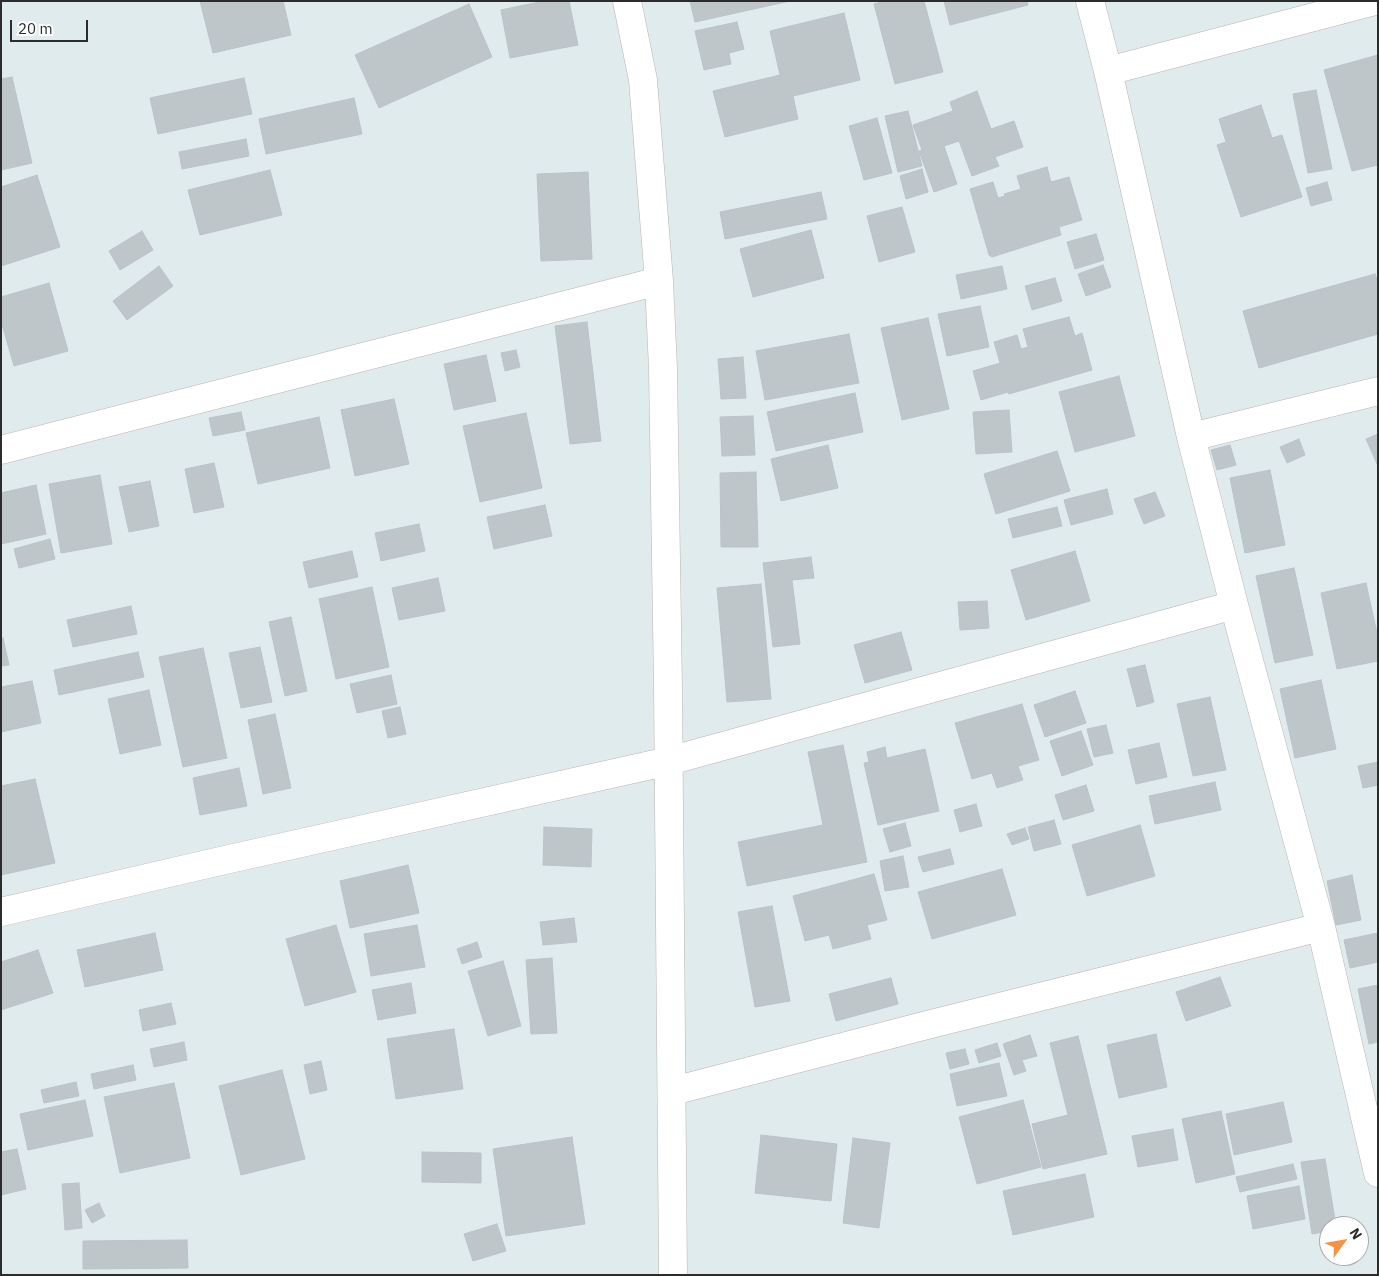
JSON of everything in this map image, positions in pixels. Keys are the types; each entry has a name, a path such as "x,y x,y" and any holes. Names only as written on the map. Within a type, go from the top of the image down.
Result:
{"street":[{"path":"627,1 643,80 659,280 663,369 673,1092 673,1275"},
{"path":"1090,1 1108,71 1191,437 1234,605 1321,927 1378,1173"},
{"path":"1108,71 1375,1"},
{"path":"1,450 659,280"},
{"path":"1191,437 1378,391"},
{"path":"1,912 668,761 1234,605"},
{"path":"673,1092 931,1024 1321,927"}],"building":[{"path":"200,1 283,1 291,35 213,53"},
{"path":"544,1 569,1 578,45 510,58 501,10"},
{"path":"690,1 790,1 695,22"},
{"path":"885,1 924,1 943,72 895,84 874,4"},
{"path":"944,1 1027,1 1028,5 950,25"},
{"path":"469,4 492,57 379,108 355,55"},
{"path":"844,13 860,80 793,96 798,119 725,137 713,91 780,75 770,31"},
{"path":"737,22 744,49 729,53 731,64 704,70 695,31"},
{"path":"1378,55 1378,165 1352,171 1324,70"},
{"path":"12,77 32,163 1,170 1,79"},
{"path":"244,78 252,114 158,134 150,98"},
{"path":"1316,90 1332,169 1308,173 1293,94"},
{"path":"977,91 991,129 1014,121 1023,147 995,157 999,166 972,176 959,141 944,146 957,184 934,192 919,151 922,150 913,125 953,111 950,102"},
{"path":"354,98 362,134 266,154 259,119"},
{"path":"1261,105 1272,138 1282,135 1302,197 1241,217 1217,145 1226,142 1219,119"},
{"path":"908,111 922,166 898,172 885,116"},
{"path":"877,118 892,173 864,180 849,126"},
{"path":"246,139 249,156 182,169 179,152"},
{"path":"1047,167 1051,182 1069,177 1082,220 1059,227 1061,235 992,257 989,255 970,189 993,182 998,198 1005,196 1004,194 1021,189 1017,176"},
{"path":"922,169 928,192 906,199 900,176"},
{"path":"270,170 282,215 200,235 188,190"},
{"path":"588,172 592,259 541,261 537,174"},
{"path":"37,175 60,247 1,266 1,187"},
{"path":"1327,182 1332,200 1311,206 1306,188"},
{"path":"821,192 827,219 725,239 720,212"},
{"path":"902,207 915,252 879,262 867,216"},
{"path":"811,230 824,278 753,297 740,249"},
{"path":"142,231 153,250 120,270 109,251"},
{"path":"1096,234 1104,260 1075,269 1067,242"},
{"path":"1103,265 1111,287 1086,296 1078,274"},
{"path":"159,266 173,286 127,320 113,301"},
{"path":"1002,266 1007,289 961,299 956,275"},
{"path":"1375,274 1378,282 1378,334 1259,368 1243,311"},
{"path":"1055,278 1062,301 1032,310 1025,286"},
{"path":"49,283 68,351 14,366 1,321 1,297"},
{"path":"980,306 989,347 947,356 938,314"},
{"path":"1069,317 1075,336 1082,333 1092,370 1009,394 1008,392 981,400 973,371 1000,363 994,342 1017,335 1021,349 1028,347 1023,329"},
{"path":"928,318 949,409 902,420 881,328"},
{"path":"587,322 601,441 570,444 555,326"},
{"path":"849,334 859,383 765,400 756,351"},
{"path":"516,350 520,367 505,371 501,353"},
{"path":"486,355 496,401 454,410 444,364"},
{"path":"743,357 746,398 721,399 718,359"},
{"path":"1119,376 1135,436 1075,452 1059,392"},
{"path":"855,393 863,432 776,451 767,412"},
{"path":"394,399 409,464 355,476 341,410"},
{"path":"1009,410 1012,452 976,454 973,412"},
{"path":"241,412 245,430 213,436 209,418"},
{"path":"526,413 542,488 480,502 463,426"},
{"path":"753,416 755,455 722,456 720,417"},
{"path":"319,417 330,468 258,484 246,433"},
{"path":"1378,434 1378,466 1366,439"},
{"path":"1299,439 1305,455 1287,463 1280,447"},
{"path":"828,445 838,488 781,501 771,459"},
{"path":"1230,445 1236,465 1217,470 1211,450"},
{"path":"1057,451 1070,491 996,514 984,474"},
{"path":"214,463 224,507 194,513 185,469"},
{"path":"1270,470 1285,545 1245,553 1230,478"},
{"path":"756,472 758,547 721,547 720,473"},
{"path":"100,475 112,544 61,553 49,484"},
{"path":"150,481 159,526 129,532 119,487"},
{"path":"36,485 46,534 1,544 1,493"},
{"path":"1107,489 1113,514 1071,525 1064,500"},
{"path":"1155,492 1165,516 1144,524 1134,499"},
{"path":"545,505 552,536 494,549 487,517"},
{"path":"1057,507 1062,526 1013,538 1008,519"},
{"path":"419,524 425,551 381,561 375,533"},
{"path":"50,539 55,559 19,568 14,549"},
{"path":"352,551 358,577 309,588 303,562"},
{"path":"1075,551 1090,601 1026,620 1011,570"},
{"path":"811,557 814,578 792,580 800,644 773,647 763,563"},
{"path":"1294,568 1313,655 1275,663 1256,576"},
{"path":"438,578 445,611 399,620 392,588"},
{"path":"1366,583 1378,638 1378,661 1337,669 1321,593"},
{"path":"761,584 771,699 727,702 717,588"},
{"path":"372,587 389,667 336,679 319,599"},
{"path":"987,601 989,628 960,630 958,602"},
{"path":"131,606 137,634 73,647 67,620"},
{"path":"291,617 307,691 285,696 269,622"},
{"path":"901,632 912,670 865,683 854,645"},
{"path":"3,638 9,665 1,666 1,639"},
{"path":"260,647 272,702 241,708 229,653"},
{"path":"203,648 227,758 183,767 159,657"},
{"path":"138,652 144,677 59,695 54,670"},
{"path":"1145,665 1154,702 1137,707 1127,669"},
{"path":"391,675 397,704 357,713 350,684"},
{"path":"1321,680 1336,749 1295,758 1280,689"},
{"path":"32,681 41,723 1,732 1,687"},
{"path":"149,690 161,745 120,754 108,699"},
{"path":"1075,691 1086,723 1045,737 1034,705"},
{"path":"1210,697 1226,770 1193,776 1177,704"},
{"path":"1022,704 1039,760 1018,766 1023,780 997,788 992,773 972,779 955,723"},
{"path":"400,707 406,734 388,738 382,711"},
{"path":"275,714 291,788 263,794 248,720"},
{"path":"1106,725 1113,753 1094,757 1087,729"},
{"path":"1081,731 1093,765 1062,776 1050,741"},
{"path":"1159,743 1167,777 1136,784 1128,750"},
{"path":"843,745 867,862 747,886 738,842 823,825 808,752"},
{"path":"885,747 887,758 925,749 939,811 878,825 864,763 869,762 867,752"},
{"path":"1378,762 1378,785 1363,788 1358,766"},
{"path":"239,768 247,806 200,815 193,778"},
{"path":"35,779 55,863 1,875 1,786"},
{"path":"1215,782 1221,810 1155,824 1149,796"},
{"path":"1086,785 1094,811 1063,820 1055,795"},
{"path":"976,804 982,826 960,832 954,810"},
{"path":"1054,820 1061,844 1034,851 1028,827"},
{"path":"905,823 911,846 890,852 883,829"},
{"path":"1140,825 1155,876 1087,896 1072,845"},
{"path":"544,827 592,829 591,867 543,865"},
{"path":"1025,828 1029,839 1012,845 1007,834"},
{"path":"950,849 954,864 923,872 918,857"},
{"path":"903,856 909,887 885,891 880,861"},
{"path":"408,865 419,913 350,928 340,881"},
{"path":"1002,869 1016,915 932,939 918,892"},
{"path":"874,874 887,920 867,925 871,939 833,949 829,935 805,941 793,896"},
{"path":"1352,875 1361,920 1336,925 1327,881"},
{"path":"772,906 790,1001 755,1007 738,912"},
{"path":"574,918 577,942 543,945 540,922"},
{"path":"336,925 356,992 305,1006 286,939"},
{"path":"417,925 425,967 371,976 364,934"},
{"path":"155,933 163,970 85,987 77,950"},
{"path":"1378,933 1378,962 1350,968 1344,940"},
{"path":"477,942 482,957 462,964 457,949"},
{"path":"38,950 53,993 1,1010 1,962"},
{"path":"552,958 557,1033 531,1034 526,960"},
{"path":"503,961 521,1026 488,1036 468,971"},
{"path":"1220,977 1231,1006 1186,1021 1176,992"},
{"path":"891,978 898,1004 836,1021 829,994"},
{"path":"411,983 416,1013 378,1020 372,990"},
{"path":"1378,985 1378,1042 1369,1044 1358,989"},
{"path":"171,1003 176,1024 143,1031 139,1010"},
{"path":"454,1029 463,1089 396,1099 387,1039"},
{"path":"1156,1034 1167,1087 1119,1098 1107,1045"},
{"path":"1030,1035 1037,1056 1022,1060 1026,1071 1014,1075 1003,1044"},
{"path":"1078,1036 1107,1154 1043,1169 1032,1124 1068,1115 1050,1043"},
{"path":"184,1042 187,1060 154,1067 150,1049"},
{"path":"997,1043 1001,1056 979,1063 975,1050"},
{"path":"965,1049 969,1064 950,1069 946,1053"},
{"path":"321,1061 327,1090 310,1094 304,1065"},
{"path":"999,1063 1007,1096 957,1106 950,1074"},
{"path":"133,1065 136,1080 94,1089 91,1074"},
{"path":"282,1070 305,1159 241,1175 219,1086"},
{"path":"76,1082 79,1096 44,1103 41,1090"},
{"path":"174,1083 190,1158 120,1173 104,1097"},
{"path":"85,1100 93,1136 28,1150 20,1114"},
{"path":"1023,1100 1041,1167 977,1184 959,1117"},
{"path":"1283,1102 1292,1142 1234,1155 1226,1114"},
{"path":"1221,1111 1235,1174 1196,1183 1182,1119"},
{"path":"1173,1129 1178,1160 1138,1167 1132,1136"},
{"path":"761,1135 837,1144 831,1201 755,1193"},
{"path":"572,1137 585,1224 506,1236 493,1149"},
{"path":"853,1138 890,1143 879,1228 843,1223"},
{"path":"17,1149 26,1189 1,1195 1,1152"},
{"path":"422,1152 481,1153 481,1183 422,1182"},
{"path":"1325,1159 1334,1216 1319,1216 1319,1233 1312,1234 1301,1162"},
{"path":"1293,1164 1297,1179 1240,1192 1236,1177"},
{"path":"1085,1174 1094,1217 1013,1235 1003,1191"},
{"path":"79,1183 82,1228 65,1230 62,1184"},
{"path":"1299,1186 1305,1219 1253,1229 1247,1196"},
{"path":"99,1203 105,1216 92,1223 85,1210"},
{"path":"497,1224 506,1251 473,1261 464,1234"},
{"path":"187,1240 188,1268 83,1269 83,1241"}]}
